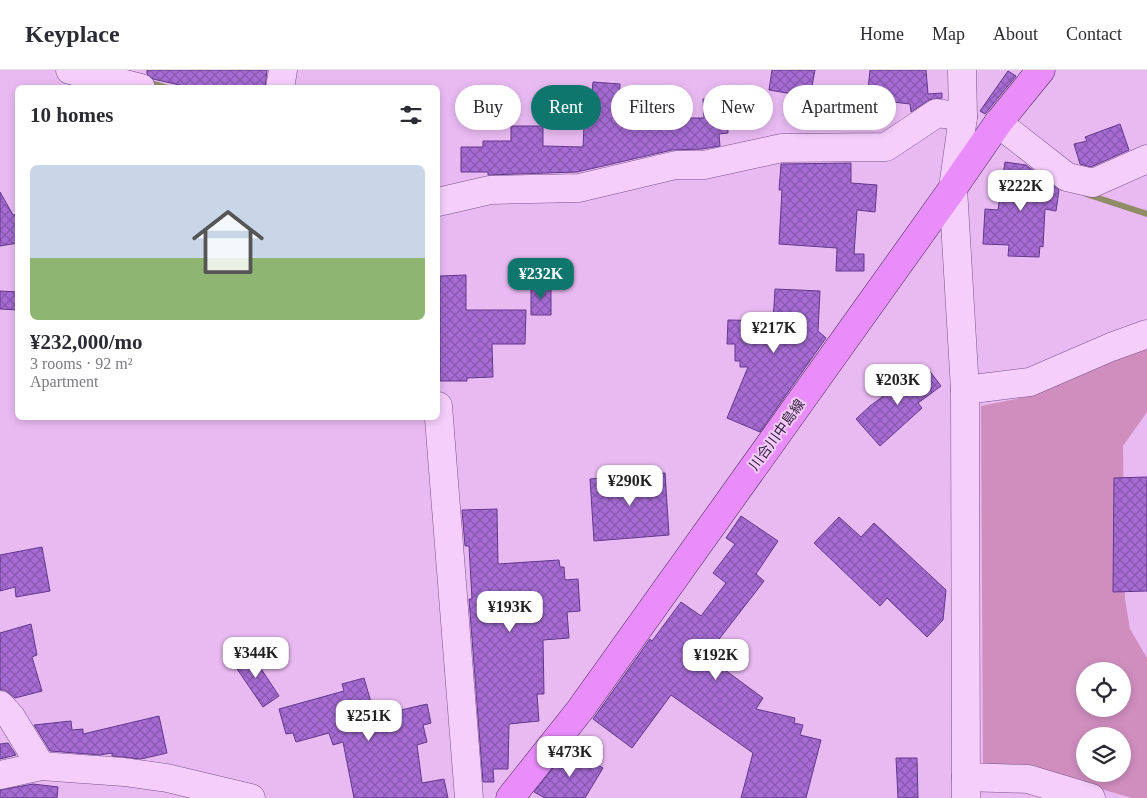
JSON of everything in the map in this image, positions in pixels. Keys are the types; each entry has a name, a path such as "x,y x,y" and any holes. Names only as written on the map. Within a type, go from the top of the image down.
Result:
{"main road":[{"name":"川合川中島線","path":"510,798 580,710 953,188 998,122 1042,70"}],"street":[{"path":"70,70 129,85"},
{"path":"280,85 283,70"},
{"path":"962,70 963,117 953,188 965,390 966,787 1028,779 1090,798"},
{"path":"440,202 490,190 579,188 676,165 704,164 782,148 886,147 937,113 963,117"},
{"path":"998,122 1067,177 1093,183 1147,160"},
{"path":"965,390 1030,382 1111,347 1147,334"},
{"path":"439,420 468,798"},
{"path":"0,705 11,717 41,766"},
{"path":"0,775 41,766 124,772 167,778 251,798"}],"shaded area":[{"path":"1147,345 1147,412 1123,446 1125,599 1130,629 1147,658 1147,798 1132,798 1077,782 1131,782 1131,727 1076,727 1076,782 1042,772 983,769 981,406 1035,395"}],"building":[{"path":"147,70 267,70 265,85 180,85 153,79 147,74"},
{"path":"772,70 815,70 812,85 783,85 783,92 773,91 773,85 770,85"},
{"path":"870,70 926,70 928,94 942,93 942,98 929,100 911,112 910,104 896,102 896,85 868,85"},
{"path":"1008,71 1016,76 985,114 980,111"},
{"path":"593,82 620,84 611,85 611,130 693,130 693,118 703,118 703,130 728,130 728,133 719,134 720,146 672,150 577,172 488,175 488,172 461,172 461,147 483,147 483,141 511,141 511,130 521,130 521,126 531,126 531,130 543,130 543,146 583,147 584,130 601,130 601,85 593,85"},
{"path":"1120,124 1129,150 1091,167 1080,164 1074,144 1087,141 1085,137"},
{"path":"1005,162 1026,165 1059,190 1056,211 1045,209 1043,247 1040,246 1039,257 1008,256 1009,245 983,244 985,209 998,210"},
{"path":"851,163 851,183 877,185 875,212 857,210 854,254 864,254 864,271 836,271 837,248 779,244 782,190 779,190 781,164"},
{"path":"0,192 13,215 15,215 15,244 0,246"},
{"path":"466,275 466,310 526,310 525,344 492,344 493,377 467,378 467,381 440,381 440,276"},
{"path":"551,285 551,315 531,315 531,286"},
{"path":"775,289 820,291 818,331 826,338 760,432 727,418 748,367 740,367 740,361 735,361 735,344 727,344 728,320 773,321"},
{"path":"0,291 15,292 15,310 0,309"},
{"path":"925,365 941,386 918,403 922,408 880,446 856,419 870,406"},
{"path":"665,473 669,535 594,541 590,479"},
{"path":"1147,477 1147,591 1113,592 1114,478"},
{"path":"497,509 498,564 559,560 560,567 564,567 565,580 578,579 580,611 567,612 569,638 543,640 544,694 537,694 539,721 509,724 508,769 493,769 494,782 483,782 469,599 472,599 469,546 465,546 462,510"},
{"path":"741,516 778,541 756,574 764,581 706,656 763,698 756,709 795,718 794,723 803,725 800,735 821,740 806,798 741,798 753,753 671,695 632,748 593,719 650,639 652,641 681,602 701,616 726,583 713,573 735,544 726,538"},
{"path":"839,517 861,537 874,523 946,590 943,620 927,637 887,598 880,606 814,543"},
{"path":"42,547 50,591 16,597 15,587 0,591 0,555"},
{"path":"31,624 37,655 32,657 42,691 15,698 5,690 0,690 0,633"},
{"path":"250,652 279,696 263,707 233,663"},
{"path":"364,678 375,716 427,704 431,723 423,725 427,742 417,745 422,783 444,779 448,798 354,798 343,742 333,745 329,733 296,742 293,733 286,734 279,709 344,691 342,684"},
{"path":"159,716 167,753 141,759 112,756 112,753 100,755 50,751 34,725 71,721 72,730 83,729 83,734"},
{"path":"8,743 16,755 0,759 0,744"},
{"path":"569,748 603,768 585,798 545,798 534,792"},
{"path":"896,758 917,758 918,798 898,798"},
{"path":"33,784 58,787 57,798 0,798 0,790"}],"waterway":[{"path":"148,82 158,85"},
{"path":"1086,194 1147,214"}]}
